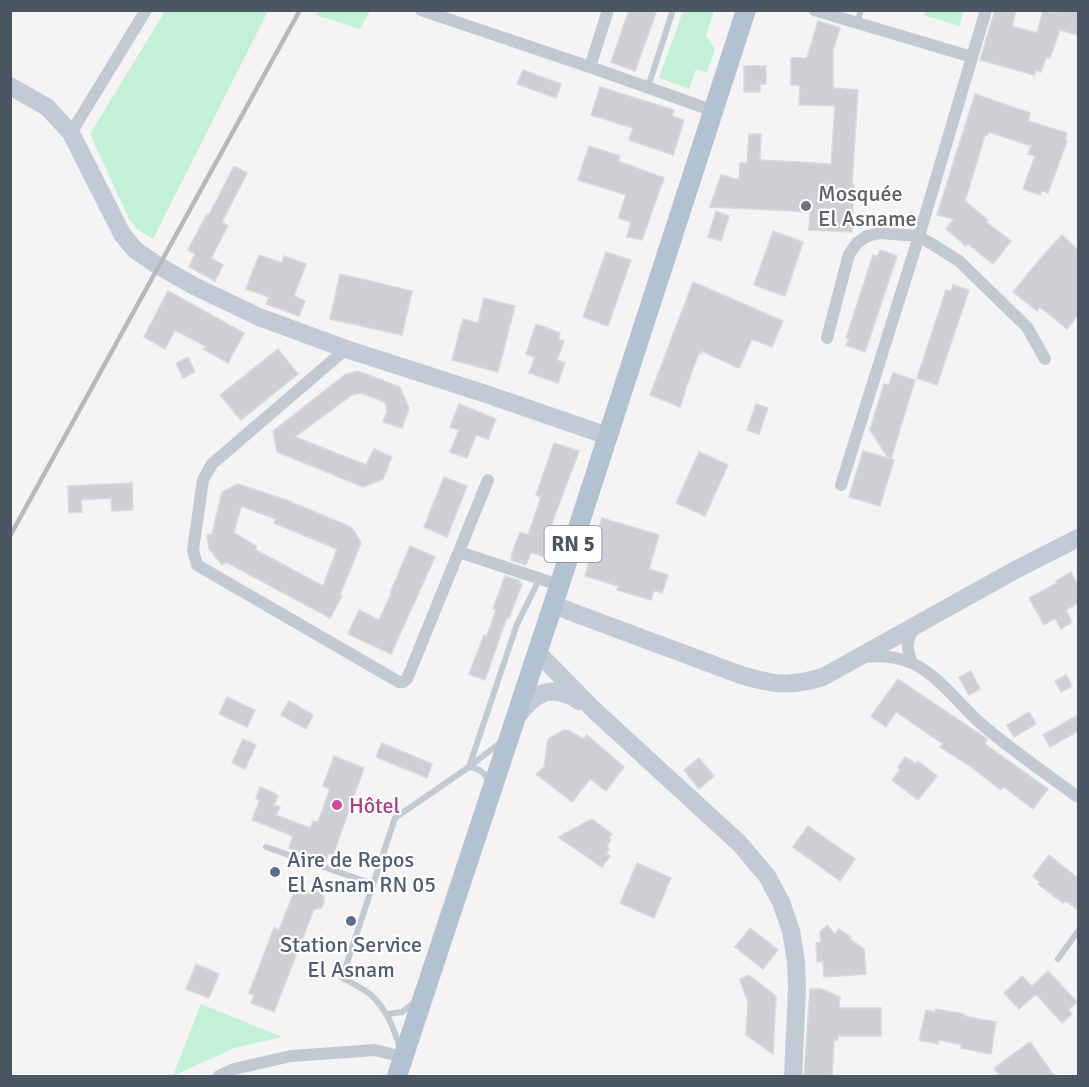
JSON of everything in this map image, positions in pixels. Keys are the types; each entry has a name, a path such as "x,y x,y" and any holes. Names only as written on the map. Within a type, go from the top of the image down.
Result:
{"main road":[{"name":"RN 5","path":"397,1077 553,606 746,10"}],"street":[{"path":"70,133 146,10"},
{"path":"421,10 714,111"},
{"path":"590,67 608,10"},
{"path":"814,10 859,17 972,57"},
{"path":"841,485 986,10"},
{"path":"10,86 47,107 70,133 122,234 135,250 194,286 250,313 346,349 608,436"},
{"path":"827,338 849,254 857,243 867,236 880,233 918,236 959,261 1027,327 1046,359"},
{"path":"346,349 212,464 203,480 193,550 197,565 399,682 403,682 411,668 488,480"},
{"path":"553,606 766,683 801,683 823,677 1015,570 1078,538"},
{"path":"459,552 559,585"},
{"path":"912,663 907,644 911,633 919,623"},
{"path":"537,652 595,711 740,844 767,876 781,902 791,931 796,962 793,1077"},
{"path":"856,658 877,655 912,663 944,687 979,722 1078,797"},
{"path":"512,728 523,708 535,697 547,692 562,692 595,711"},
{"path":"219,1077 234,1070 291,1056 375,1050 403,1058"}],"lane":[{"path":"647,87 674,10"},
{"path":"469,766 517,624 540,578"},
{"path":"403,1058 388,1014 370,995 342,978 373,884 395,818 469,766 512,728"},
{"path":"469,766 480,769 486,775 491,789"},
{"path":"266,847 373,884"},
{"path":"1058,959 1078,931"},
{"path":"388,1014 402,1012 413,1004 426,988"}],"green space":[{"path":"318,10 370,11 360,29 316,15"},
{"path":"925,10 964,11 959,26 924,15"},
{"path":"165,11 268,11 153,239 137,229 129,219 90,134"},
{"path":"683,11 714,11 706,36 715,49 707,73 696,69 689,89 659,78"},
{"path":"201,1004 282,1037 234,1048 173,1076"}],"building":[{"path":"629,10 657,10 635,71 611,62"},
{"path":"995,10 1016,10 1012,26 1037,33 1043,10 1057,13 1057,10 1078,10 1078,35 1060,30 1050,58 1046,57 1041,72 1036,70 1034,75 980,60"},
{"path":"818,21 840,28 833,50 833,88 858,90 852,184 854,184 852,232 809,230 810,212 710,207 721,175 739,180 740,163 747,163 749,134 761,134 760,160 831,164 835,106 799,105 800,85 791,85 791,58 807,58"},
{"path":"744,66 766,66 766,84 760,84 760,92 744,92"},
{"path":"523,70 561,84 556,98 517,84"},
{"path":"600,87 674,110 672,116 684,120 673,155 629,140 633,128 591,115"},
{"path":"975,94 1030,113 1028,121 1067,133 1065,140 1067,141 1048,193 1042,190 1040,195 1023,189 1035,156 1028,154 1031,146 989,132 985,135 965,201 988,220 986,222 1011,241 993,264 946,229 954,219 937,215"},
{"path":"589,146 620,156 618,161 664,178 642,240 627,237 631,222 618,218 626,195 578,180"},
{"path":"234,166 247,173 222,222 228,226 211,258 223,265 215,281 189,267 195,254 188,250"},
{"path":"716,211 729,216 721,241 708,237"},
{"path":"773,231 803,242 785,296 754,285"},
{"path":"1062,235 1078,250 1078,315 1067,329 1040,307 1037,311 1013,292"},
{"path":"880,250 897,256 865,352 846,345 849,339 846,338 873,255 878,256"},
{"path":"606,252 631,260 608,326 583,317"},
{"path":"259,255 282,263 284,256 306,264 294,296 305,301 299,316 266,304 269,297 246,289"},
{"path":"340,274 412,291 402,335 330,319"},
{"path":"693,282 783,321 772,347 752,339 739,368 701,351 680,407 650,395"},
{"path":"953,285 969,290 937,385 917,378 946,290 951,291"},
{"path":"168,291 244,333 228,363 203,349 207,347 175,330 165,349 144,337"},
{"path":"484,298 515,306 498,372 452,360 463,319 478,323"},
{"path":"536,324 560,333 558,339 564,341 557,360 565,363 558,383 529,373 535,357 526,354"},
{"path":"278,349 298,374 241,420 220,395"},
{"path":"188,357 195,372 183,378 176,363"},
{"path":"358,371 400,387 409,408 402,428 383,422 387,411 385,402 361,393 352,395 295,437 366,465 374,449 392,457 383,479 363,487 277,452 273,431 346,374"},
{"path":"893,373 915,380 891,459 894,460 880,506 849,497 863,451 888,458 870,430 884,384 889,385"},
{"path":"459,404 496,419 488,439 476,435 467,458 450,452 459,430 450,427"},
{"path":"756,404 768,408 759,434 747,430"},
{"path":"554,443 579,451 549,531 553,533 544,557 531,552 526,565 511,560 511,556 520,532 528,535 541,497 536,495"},
{"path":"699,452 728,465 705,516 676,503"},
{"path":"444,477 467,486 447,537 424,527"},
{"path":"132,483 133,510 112,511 111,498 81,500 82,512 69,513 68,486"},
{"path":"238,484 289,501 351,527 361,543 340,595 342,596 330,618 226,562 222,565 209,549 207,535 212,534 222,492","holes":["241,506 276,519 274,523 337,549 323,586 256,550 256,546 234,533"]},
{"path":"602,518 659,535 649,569 668,575 662,593 654,590 651,600 617,590 618,586 585,576"},
{"path":"410,546 435,557 391,654 348,634 359,610 379,620"},
{"path":"1071,572 1078,586 1078,603 1066,610 1072,622 1061,629 1055,618 1044,625 1029,598 1057,583 1056,581"},
{"path":"505,576 520,581 519,583 522,584 509,618 507,617 485,680 469,674 484,635 487,636 496,610 493,609"},
{"path":"971,671 980,689 969,695 959,677"},
{"path":"1066,675 1072,686 1061,692 1055,681"},
{"path":"898,679 987,739 985,744 1048,789 1033,809 1004,787 1001,790 940,747 943,744 896,712 886,727 871,716"},
{"path":"227,697 255,710 247,727 219,714"},
{"path":"289,701 313,715 306,729 281,715"},
{"path":"1029,712 1036,724 1014,737 1007,725"},
{"path":"1078,715 1078,731 1050,747 1043,735"},
{"path":"564,730 583,739 587,735 624,767 606,791 590,779 572,802 536,774 544,767 548,739"},
{"path":"243,739 256,745 245,769 232,763"},
{"path":"382,743 432,764 427,778 376,757"},
{"name":"Hôtel","path":"334,756 364,768 333,855 328,853 326,862 289,848 293,836 252,820 260,800 256,799 260,787 278,796 274,805 280,807 276,815 310,828 313,821 318,822 330,789 323,786"},
{"path":"905,757 916,764 918,761 937,776 918,800 892,780 900,770 898,767"},
{"path":"699,758 714,776 699,789 684,770"},
{"path":"592,819 612,834 606,854 610,856 602,867 558,837"},
{"path":"808,826 855,859 840,881 793,847"},
{"path":"1049,855 1078,878 1078,910 1066,901 1063,903 1038,884 1040,882 1033,876"},
{"path":"637,863 671,878 654,918 620,903"},
{"path":"296,887 310,893 318,891 324,898 324,903 321,908 314,909 274,1012 251,1003 254,995 249,993 274,928 279,930"},
{"path":"827,925 835,934 839,929 864,949 866,974 824,977 823,961 817,962 816,943 821,943 820,932"},
{"path":"750,928 778,950 763,969 735,947"},
{"path":"196,964 219,974 209,998 186,989"},
{"path":"1048,971 1077,1002 1068,1010 1072,1014 1062,1023 1036,994 1019,1009 1004,993 1022,976 1032,986"},
{"path":"749,975 776,996 773,1054 746,1035 748,1003 740,979"},
{"path":"810,989 821,989 840,997 839,1008 881,1008 881,1036 838,1036 838,1040 834,1040 832,1077 804,1077"},
{"path":"936,1009 996,1022 991,1054 961,1048 962,1045 939,1040 938,1044 919,1040 926,1010 935,1012"},
{"path":"1030,1042 1055,1077 1000,1077 994,1068"}],"railway":[{"path":"10,536 300,10"}],"place":[{"name":"Mosquée El Asname","path":"806,206"},
{"name":"Hôtel","path":"337,805"},
{"name":"Aire de Repos El Asnam RN 05","path":"275,872"},
{"name":"Station Service El Asnam","path":"351,921"}]}
